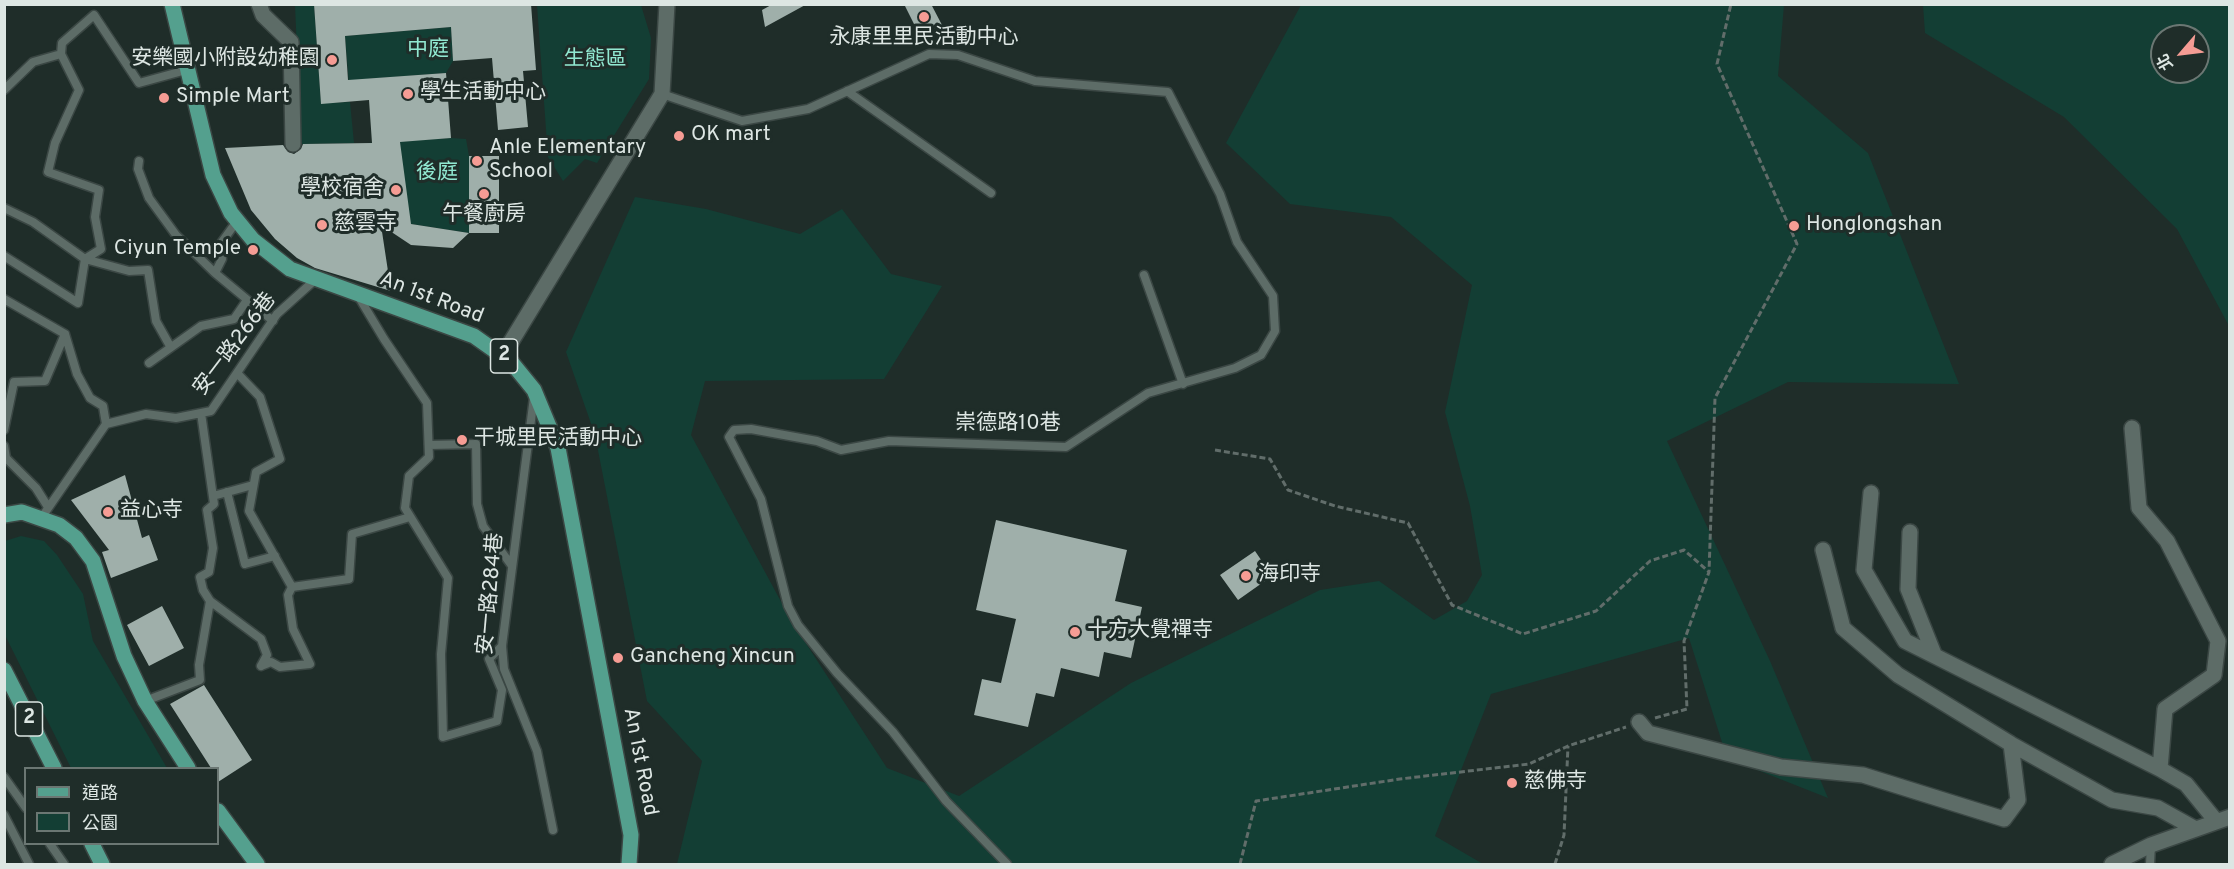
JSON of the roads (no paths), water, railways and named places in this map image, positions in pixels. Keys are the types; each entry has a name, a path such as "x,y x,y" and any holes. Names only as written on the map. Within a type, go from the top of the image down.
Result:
{"main road":[{"name":"An 1st Road","path":"172,4 190,69 213,175 237,221 253,240 279,263 316,279 474,336 503,355 525,376 534,390 558,448 631,835 629,864"},
{"path":"4,515 45,512 76,538 93,561 124,656 145,701 187,767"},
{"name":"2","path":"4,670 53,767"},
{"path":"219,812 257,864"},
{"path":"93,845 102,864"}],"street":[{"path":"258,4 263,15 291,42 294,144"},
{"path":"503,355 662,94 667,4"},
{"path":"2132,428 2139,508 2167,541 2218,641 2214,675 2165,709 2160,770"},
{"path":"1871,493 1864,570 1905,641 2186,784 2223,819 2151,845 2112,864"},
{"path":"1910,532 1908,589 1934,654"},
{"path":"1823,550 1843,628 1898,675 2011,744 2112,800 2158,808 2194,828"},
{"path":"1639,722 1648,733 1782,767 1863,775 2004,819 2018,800 2011,744"}],"lane":[{"path":"4,256 78,303 85,259 101,249 95,217 99,190 48,172 55,143 79,90 61,54 62,44 94,15 139,83 190,69"},
{"path":"4,90 33,62 61,54"},
{"name":"崇德路10巷","path":"662,94 742,121 808,109 929,54 958,55 1035,81 1168,92 1220,194 1237,242 1273,296 1275,331 1261,355 1235,368 1148,393 1066,447 889,441 841,450 817,441 751,429 734,430 729,437 761,499 788,606 798,626 837,673 893,732 946,801 1007,864"},
{"path":"847,91 990,193"},
{"path":"139,161 138,169 149,198 176,235 215,273 273,321"},
{"path":"4,208 33,222 85,259 129,271 148,270 156,321 170,346"},
{"path":"215,273 222,259 219,246 237,221"},
{"path":"1144,275 1183,384"},
{"name":"安一路266巷","path":"106,424 146,414 176,418 211,411 273,321 316,279"},
{"path":"357,293 384,339 427,403 429,457 409,476 405,508 448,578 441,654 443,736 497,721 502,690 489,659 502,646"},
{"path":"4,299 64,334 77,374 90,398 103,406 106,424 45,512"},
{"path":"149,363 201,326 234,319 247,300"},
{"path":"4,430 14,382 45,381 64,334"},
{"path":"237,373 260,397 280,459 256,472 249,511 292,587"},
{"name":"安一路284巷","path":"534,390 502,646 504,669 537,751 553,830"},
{"path":"201,413 214,504 207,510 213,548 209,572 200,577 203,590 210,601 261,639 267,655 261,666 271,662 279,667 310,664 293,629 288,595 292,587"},
{"path":"429,445 476,444 477,504 483,526 512,566"},
{"path":"4,446 6,458 36,488 45,512"},
{"path":"213,496 253,485"},
{"path":"226,492 244,564 275,556"},
{"path":"292,587 349,579 352,534 410,517"},
{"path":"145,701 200,680 199,665 210,601"},
{"path":"4,777 24,805"},
{"path":"4,815 29,864"},
{"path":"51,845 64,864"},
{"path":"2150,864 2151,845"}],"place":[{"name":"永康里里民活動中心","path":"924,17"},
{"name":"安樂國小附設幼稚園","path":"332,60"},
{"name":"學生活動中心","path":"408,94"},
{"name":"Simple Mart","path":"164,98"},
{"name":"OK mart","path":"679,136"},
{"name":"Anle Elementary School","path":"477,161"},
{"name":"學校宿舍","path":"396,190"},
{"name":"午餐廚房","path":"484,194"},
{"name":"慈雲寺","path":"322,225"},
{"name":"Honglongshan","path":"1794,226"},
{"name":"Ciyun Temple","path":"253,250"},
{"name":"干城里民活動中心","path":"462,440"},
{"name":"益心寺","path":"108,512"},
{"name":"海印寺","path":"1246,576"},
{"name":"十方大覺禪寺","path":"1075,632"},
{"name":"Gancheng Xincun","path":"618,658"},
{"name":"慈佛寺","path":"1512,783"}],"park label":[{"name":"中庭","path":"428,51"},
{"name":"生態區","path":"595,61"},
{"name":"後庭","path":"437,174"}]}
